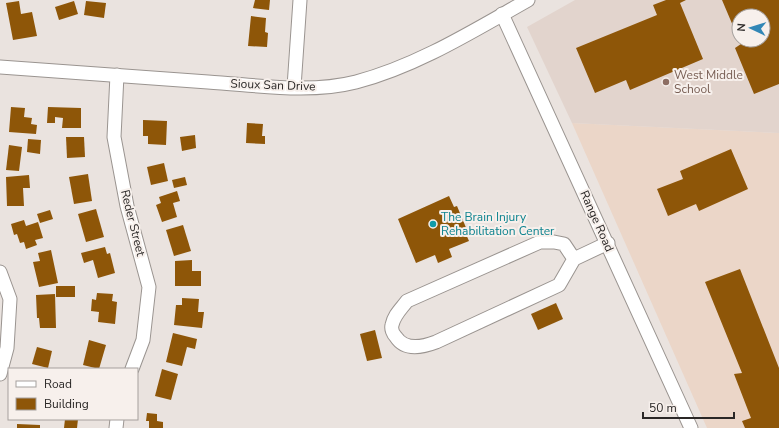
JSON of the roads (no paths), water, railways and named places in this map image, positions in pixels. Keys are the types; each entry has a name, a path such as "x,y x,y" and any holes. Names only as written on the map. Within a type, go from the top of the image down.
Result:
{"street":[{"path":"294,87 300,0"},
{"name":"Sioux San Drive","path":"0,67 294,87 336,86 375,76 410,63 528,0"},
{"name":"Range Road","path":"502,14 608,243 691,428"},
{"name":"Reder Street","path":"117,75 114,137 126,206 149,287 143,340 132,368"},
{"path":"574,259 564,244 540,242 407,301 396,314 391,327 399,341 406,345 422,347 436,342 559,285 574,259 608,243"},
{"path":"0,272 10,299 7,348 0,374"}],"place":[{"name":"West Middle School","path":"666,82"},
{"name":"The Brain Injury Rehabilitation Center","path":"433,224"}]}
